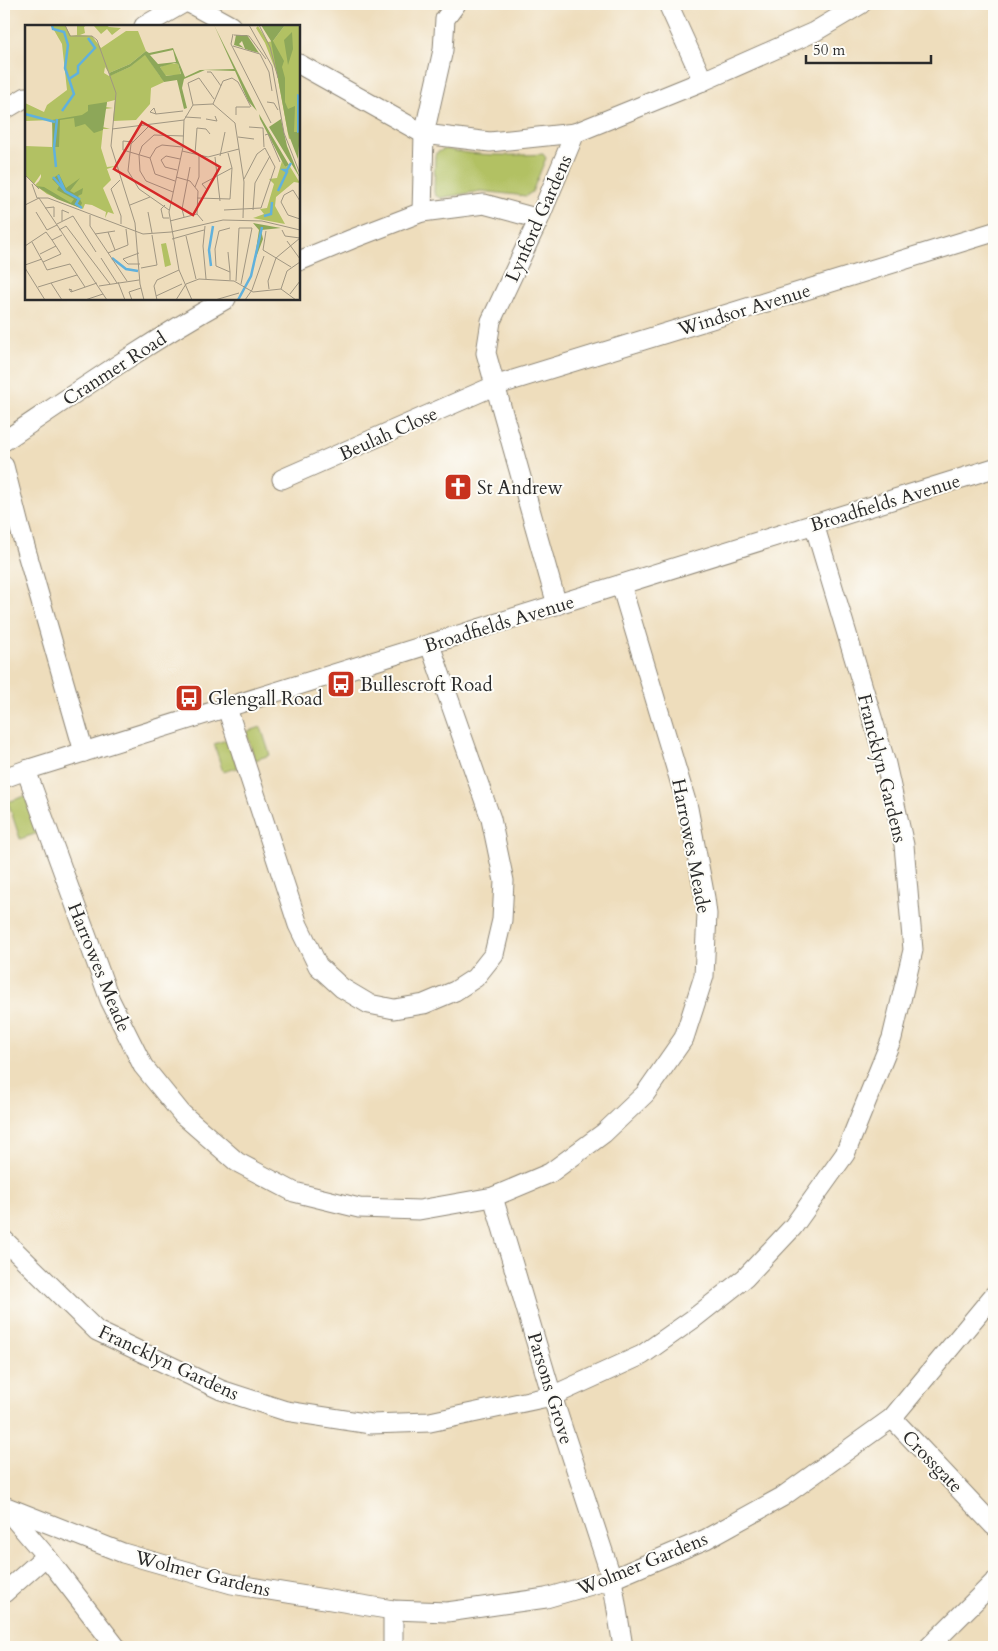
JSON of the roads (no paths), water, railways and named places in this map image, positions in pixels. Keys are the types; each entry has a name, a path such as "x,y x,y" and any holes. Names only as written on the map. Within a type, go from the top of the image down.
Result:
{"street":[{"path":"146,25 182,4"},
{"path":"191,4 229,25"},
{"path":"422,212 424,134 443,50 445,19 456,4"},
{"path":"668,4 703,81"},
{"name":"Lynford Gardens","path":"557,606 486,354 491,321 539,219 575,134 814,32 861,4"},
{"path":"300,65 424,134 490,142 575,134"},
{"path":"4,110 25,97"},
{"path":"300,261 422,212 484,204 539,219"},
{"name":"Windsor Avenue","path":"494,386 994,232"},
{"name":"Cranmer Road","path":"4,441 113,368 224,300"},
{"name":"Beulah Close","path":"282,479 494,386"},
{"path":"4,466 12,531 84,752"},
{"name":"Broadfields Avenue","path":"4,778 994,468"},
{"name":"Francklyn Gardens","path":"4,1240 97,1331 220,1390 286,1411 371,1424 430,1422 552,1396 642,1355 693,1319 745,1278 787,1234 845,1154 892,1038 913,950 904,845 886,764 814,524"},
{"name":"Harrowes Meade","path":"26,770 110,1000 142,1066 182,1114 237,1162 294,1192 359,1208 419,1210 493,1197 550,1173 604,1133 645,1094 684,1038 704,976 706,898 688,808 621,585"},
{"path":"227,708 298,925 318,966 342,988 368,1004 394,1009 424,1004 455,991 475,978 494,954 502,920 504,881 491,819 430,645"},
{"name":"Parsons Grove","path":"493,1197 552,1396 612,1579 623,1647"},
{"name":"Wolmer Gardens","path":"4,1506 123,1553 232,1584 393,1610 448,1612 546,1598 612,1579 706,1538 782,1498 892,1418 994,1295"},
{"name":"Crossgate","path":"892,1418 994,1526"},
{"path":"4,1506 46,1556 116,1647"},
{"path":"4,1593 46,1556"},
{"path":"930,1647 994,1582"},
{"path":"393,1610 393,1647"}],"place":[{"name":"St Andrew","path":"458,487"},
{"name":"Bullescroft Road","path":"341,684"},
{"name":"Glengall Road","path":"189,698"}]}
